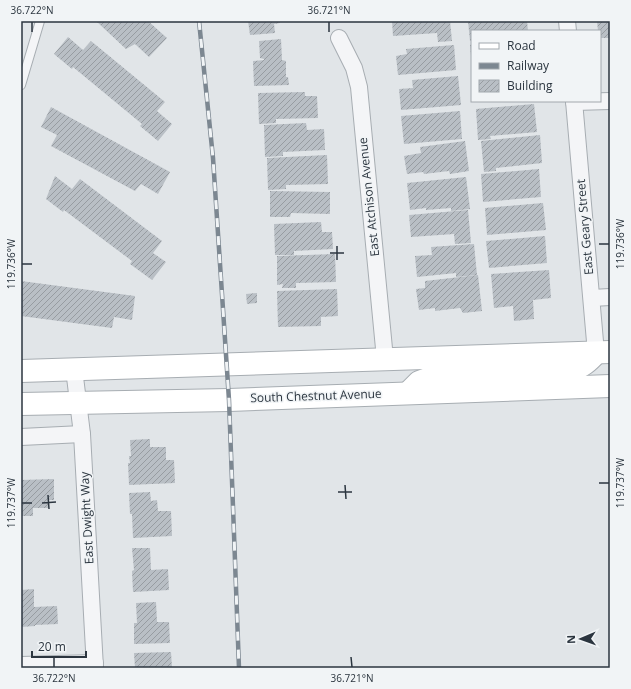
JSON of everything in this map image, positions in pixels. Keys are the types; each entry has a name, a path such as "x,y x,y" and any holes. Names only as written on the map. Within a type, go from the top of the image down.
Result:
{"main road":[{"path":"21,371 603,352"},
{"path":"408,392 420,382 438,375 570,371 585,365 603,352"},
{"name":"South Chestnut Avenue","path":"21,404 229,400 408,392 610,386"}],"street":[{"name":"East Atchison Avenue","path":"339,38 354,68 359,88 385,360"},
{"name":"East Geary Street","path":"574,102 592,298 603,352"},
{"path":"592,298 610,297"},
{"name":"East Dwight Way","path":"74,369 82,434 95,666"},
{"path":"21,437 82,434"},
{"path":"21,665 95,666"}],"lane":[{"path":"21,85 40,21"}],"building":[{"path":"96,21 148,21 167,38 149,57 135,44 126,49"},
{"path":"248,21 280,21 280,23 274,24 275,33 250,35"},
{"path":"392,21 450,21 452,41 438,42 437,33 393,36"},
{"path":"468,21 527,21 528,30 471,30 470,41"},
{"path":"597,21 610,21 610,38 601,38 601,30 598,30"},
{"path":"68,37 83,50 91,41 165,102 157,111 172,124 158,141 140,126 142,124 73,67 72,69 54,54"},
{"path":"281,39 282,60 286,61 286,77 288,77 289,85 254,86 253,61 264,60 260,58 259,41"},
{"path":"454,45 456,70 398,75 396,56 407,54 406,49"},
{"path":"458,76 461,105 401,110 399,89 413,88 412,80"},
{"path":"305,92 305,96 317,96 318,118 276,119 276,123 259,124 258,93"},
{"path":"534,104 537,132 490,136 491,139 478,140 476,109"},
{"path":"51,107 170,172 158,194 141,184 135,191 51,146 57,135 41,127"},
{"path":"460,111 462,139 404,144 401,116"},
{"path":"306,123 307,130 324,129 325,150 283,152 283,156 265,157 264,125"},
{"path":"540,135 542,163 496,168 496,171 484,172 481,141"},
{"path":"465,141 469,171 450,174 449,171 424,174 423,172 407,174 404,156 421,153 420,147"},
{"path":"327,155 328,184 286,185 286,189 268,190 267,158"},
{"path":"539,169 541,197 483,202 481,174"},
{"path":"55,176 72,189 80,179 162,241 153,253 166,262 152,280 130,264 132,261 64,210 63,212 46,199"},
{"path":"466,177 470,209 451,211 451,208 426,210 426,208 410,210 407,183"},
{"path":"270,191 330,192 330,214 291,213 290,217 270,217"},
{"path":"543,203 546,230 487,235 485,208"},
{"path":"468,210 471,243 455,244 454,234 411,237 409,215"},
{"path":"321,222 322,232 332,232 333,249 294,251 294,255 275,255 274,224"},
{"path":"545,236 547,263 489,268 486,241"},
{"path":"474,244 477,275 456,277 456,273 417,277 415,256 432,255 431,247"},
{"path":"335,254 336,282 296,283 296,288 282,288 283,284 277,285 277,256"},
{"path":"549,270 551,298 533,300 534,319 514,321 513,306 494,308 491,274"},
{"path":"478,275 482,311 463,313 460,308 435,311 435,308 419,310 416,289 425,288 425,281"},
{"path":"21,281 135,296 132,320 114,317 112,328 21,316"},
{"path":"337,289 338,316 321,317 321,326 278,327 277,291"},
{"path":"257,293 257,303 247,304 246,294"},
{"path":"150,439 150,447 166,447 166,460 174,460 175,483 129,485 128,463 130,463 129,456 131,456 130,440"},
{"path":"54,479 54,500 49,500 49,508 33,508 33,516 21,516 21,480"},
{"path":"150,492 151,501 157,500 158,511 171,511 172,536 133,538 129,493"},
{"path":"132,548 150,548 151,570 168,569 169,590 133,592 132,571 134,570"},
{"path":"34,589 34,607 57,606 58,624 21,627 21,590"},
{"path":"156,602 157,622 169,622 170,643 134,644 134,623 137,623 136,603"},
{"path":"171,652 172,668 135,668 134,653"}],"railway":[{"path":"199,21 213,158 229,400 239,668"}]}
